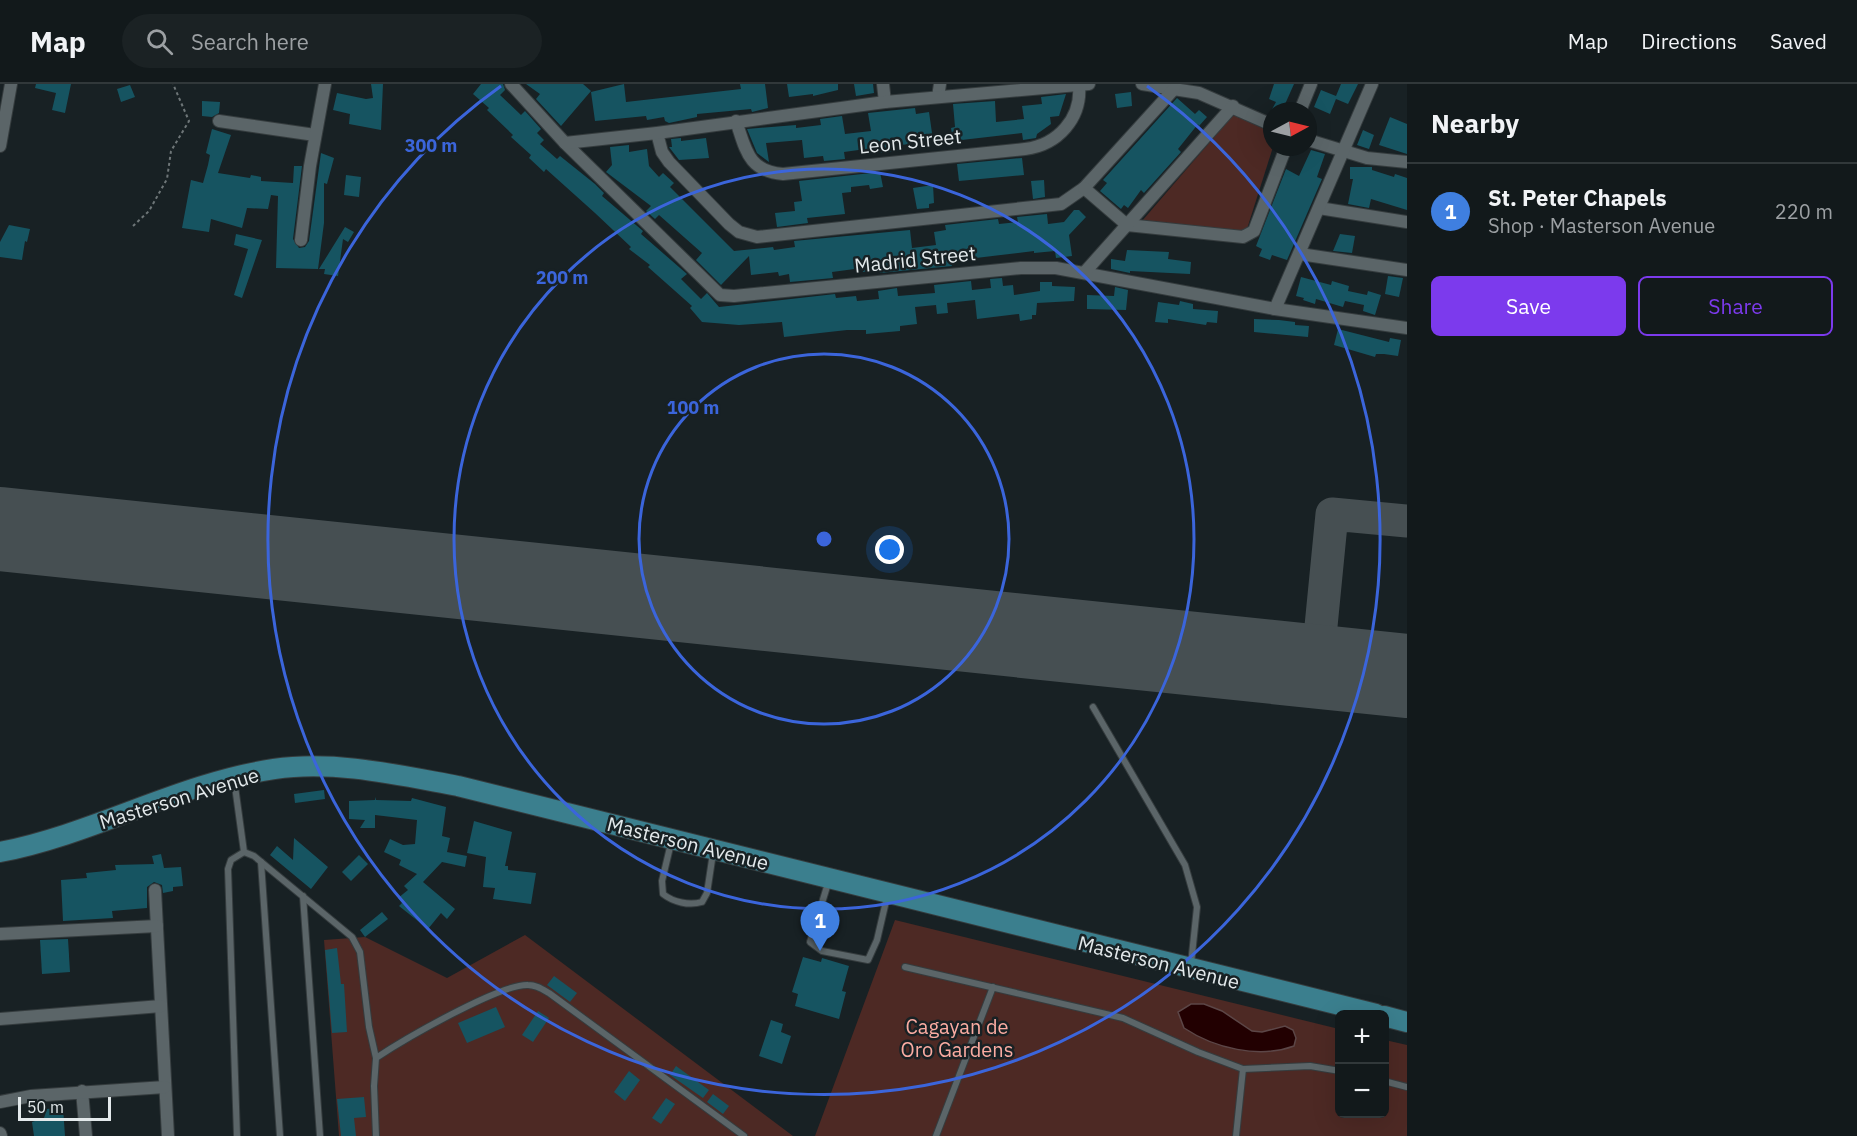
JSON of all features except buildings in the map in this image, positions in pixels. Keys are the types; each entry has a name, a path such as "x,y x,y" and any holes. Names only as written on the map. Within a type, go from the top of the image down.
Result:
{"main road":[{"name":"Masterson Avenue","path":"0,852 35,845 234,778 275,769 345,768 458,786 1359,1010"},
{"path":"1389,1017 1407,1022"}],"street":[{"path":"0,146 11,84"},
{"path":"301,240 315,135 325,84"},
{"name":"Madrid Street","path":"511,84 565,143 720,295 734,296 1021,268 1056,268 1275,309 1407,328"},
{"path":"883,84 885,102"},
{"path":"938,97 940,84"},
{"path":"565,143 885,102 1084,84"},
{"name":"Leon Street","path":"736,122 753,162 769,173 783,174 1025,149 1039,147 1058,136 1076,113 1084,84"},
{"path":"1142,84 1199,93 1263,121"},
{"path":"1304,102 1311,84"},
{"path":"1275,309 1372,84"},
{"path":"657,133 662,152 669,162 729,224 739,232 757,237 1053,206 1069,200 1084,188 1174,89"},
{"path":"1084,273 1233,106"},
{"path":"219,121 315,135"},
{"path":"1317,143 1343,153 1407,162"},
{"path":"1084,188 1127,225 1248,236 1254,231 1283,156"},
{"path":"1319,208 1407,222"},
{"path":"1300,254 1407,270"},
{"path":"155,890 168,1136"},
{"path":"0,934 157,926"},
{"path":"0,1019 161,1006"},
{"path":"0,1102 31,1096 82,1091 165,1087"},
{"path":"82,1091 86,1136"}],"lane":[{"path":"1093,707 1188,872 1197,907 1190,969"},
{"path":"234,778 244,852"},
{"path":"672,839 662,881 663,894 670,899 693,905 702,902 707,893 714,850"},
{"path":"244,852 261,862 352,937 360,952 369,1028 376,1058 374,1086 376,1136"},
{"path":"237,1136 228,869 231,860 244,852"},
{"path":"261,862 280,1136"},
{"path":"830,879 810,942 822,951 868,960 877,940 888,893"},
{"path":"303,896 320,1136"},
{"path":"905,967 1123,1018 1198,1052 1243,1069 1310,1066 1335,1070"},
{"path":"376,1058 407,1038 504,989 528,984 538,986 744,1136"},
{"path":"936,1136 993,987"},
{"path":"1236,1136 1243,1069"},
{"path":"1389,1082 1407,1087"}],"path":[{"path":"133,226 149,211 166,179 171,151 189,121 173,84"}],"green space":[{"path":"1234,114 1263,128 1263,156 1270,156 1246,232 1142,221"},
{"name":"Cagayan de Oro Gardens","path":"895,920 1335,1028 1335,1118 1389,1118 1389,1041 1407,1045 1407,1136 815,1136"},
{"path":"525,935 793,1136 339,1136 324,940 365,937 447,978"}],"shaded area":[{"path":"1191,1004 1204,1004 1222,1011 1252,1031 1262,1032 1285,1026 1293,1030 1296,1038 1294,1046 1280,1050 1252,1051 1209,1041 1184,1028 1178,1012"}],"taxiway":[{"path":"1317,667 1332,514 1407,521"}],"runway":[{"path":"0,529 1407,676"}],"place":[{"name":"St. Peter Chapels","path":"820,951"}]}
